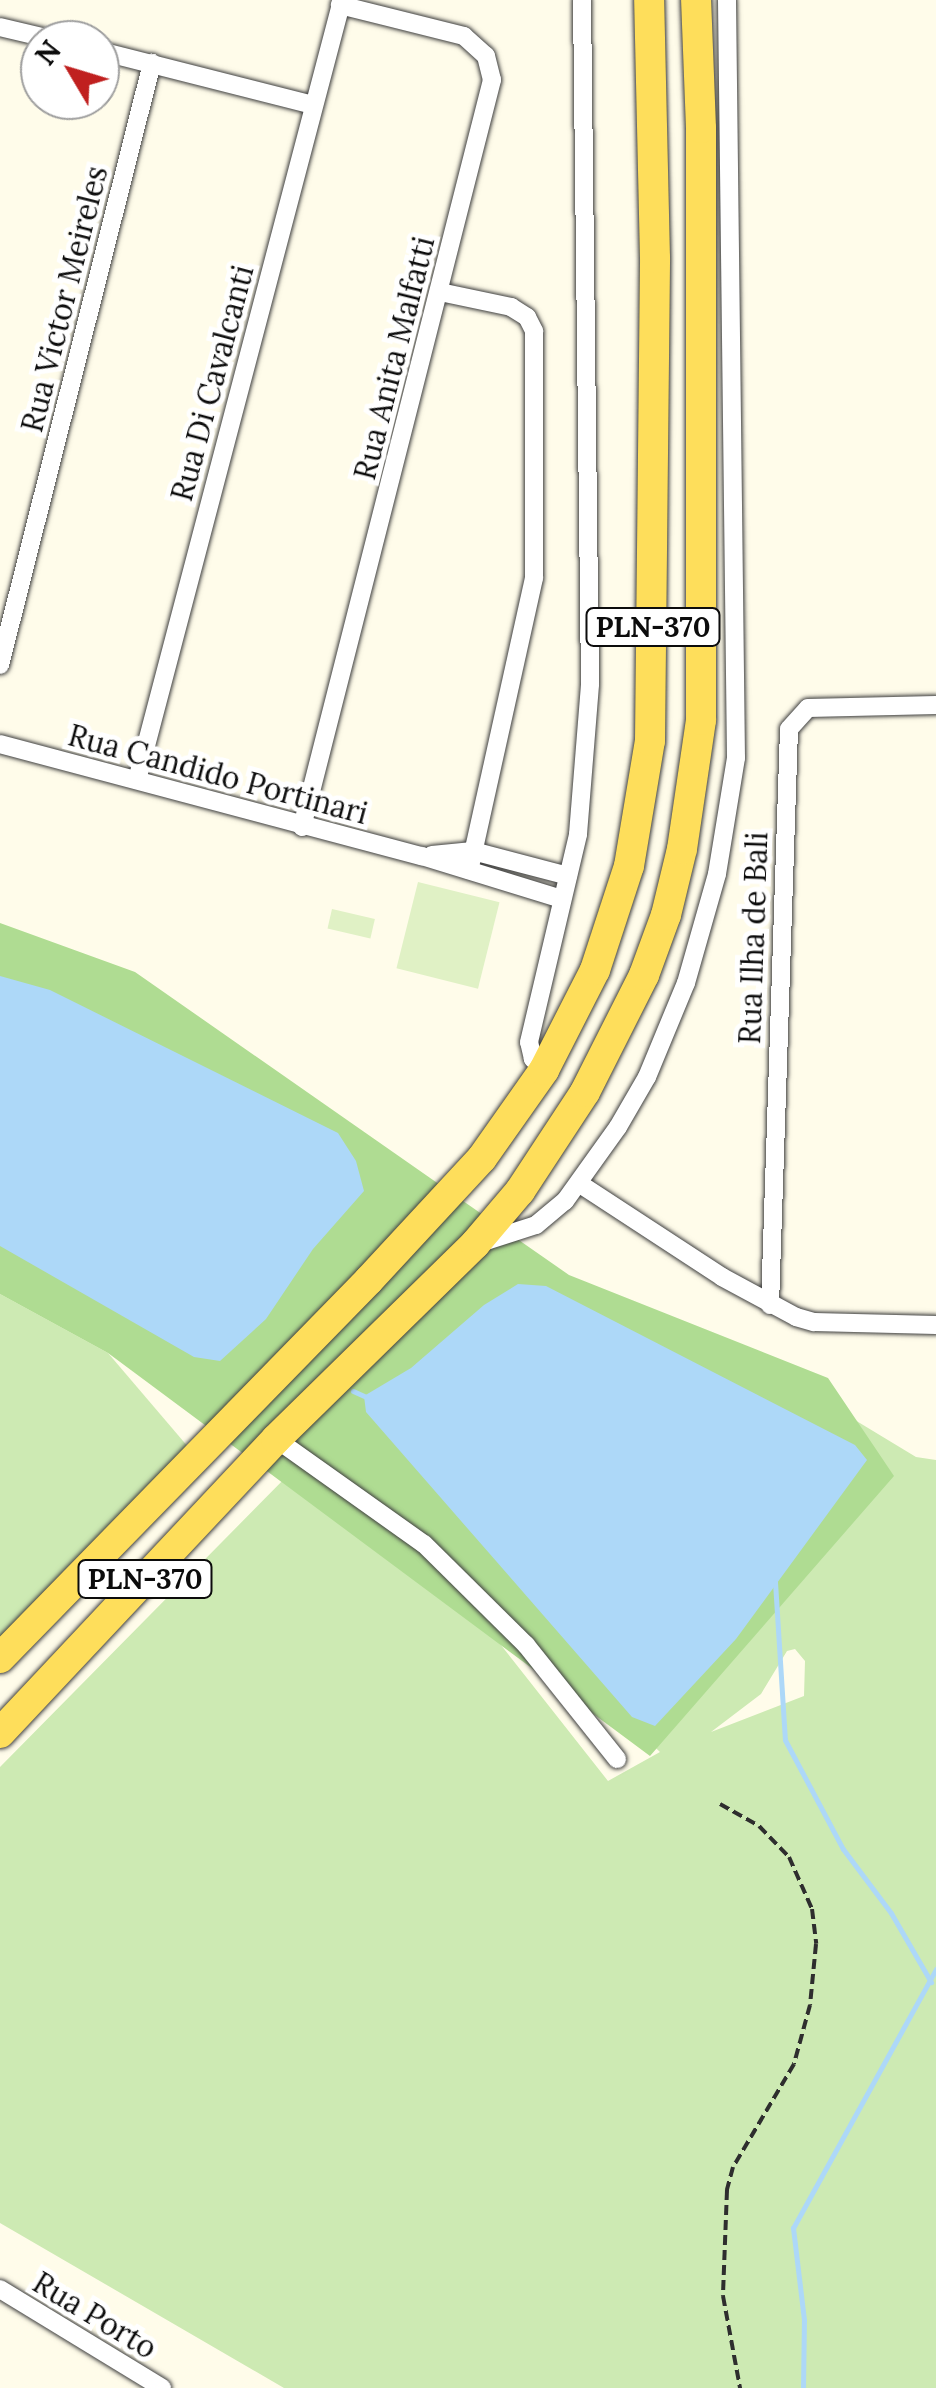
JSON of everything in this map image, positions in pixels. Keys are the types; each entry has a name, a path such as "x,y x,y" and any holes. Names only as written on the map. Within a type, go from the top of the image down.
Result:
{"main road":[{"path":"634,0 649,50"},
{"name":"PLN-370","path":"0,1658 444,1200 516,1114 544,1070 595,970 616,916 642,803 650,741 655,258 649,0"},
{"name":"PLN-370","path":"0,1733 276,1439 475,1244 520,1191 616,1037 666,915 695,778 701,703 702,128 696,0"},
{"path":"655,258 661,281 662,348 668,355 677,355 684,348 690,168 702,128"}],"street":[{"path":"544,1070 533,1059 529,1042 568,876 586,768 590,684 582,0"},
{"path":"475,1244 536,1225 580,1184 647,1077 686,983 717,874 736,758 727,0"},
{"name":"Rua Di Cavalcanti","path":"137,780 341,2"},
{"name":"Rua Anita Malfatti","path":"302,827 492,86 489,62 480,48 464,36 341,2"},
{"path":"120,56 312,105"},
{"name":"Rua Victor Meireles","path":"0,666 152,63"},
{"path":"440,292 519,310 534,331 534,578 468,870"},
{"name":"Rua Ilha de Bali","path":"770,1306 789,729 808,708 936,705"},
{"name":"Rua Candido Portinari","path":"0,744 422,856 562,899"},
{"name":"Rua Candido Portinari","path":"422,856 473,850 568,876"},
{"path":"580,1184 770,1306 814,1322 936,1325"},
{"path":"276,1439 424,1544 526,1645 617,1759"},
{"name":"Rua Porto","path":"0,2290 162,2388"}],"path":[{"path":"720,1804 759,1826 790,1857 812,1909 816,1944 810,2005 794,2064 733,2167 727,2190 723,2296 740,2388"}],"green space":[{"path":"418,882 500,902 478,989 396,968"},
{"path":"332,909 375,919 370,938 328,928"},
{"path":"0,923 135,972 569,1275 828,1378 894,1476 650,1756 108,1353 0,1294"},
{"path":"0,1294 108,1353 195,1455 0,1659"},
{"path":"840,1411 916,1457 936,1460 936,2388 284,2388 0,2223 0,1767 295,1468 471,1607 608,1781 660,1752 632,1725","holes":["795,1649 805,1661 804,1696 711,1732 761,1694 787,1651"]}],"water":[{"path":"0,976 50,990 338,1133 356,1161 364,1191 313,1249 266,1319 220,1361 194,1357 0,1246"},
{"path":"518,1284 546,1286 855,1445 867,1460 736,1639 655,1726 632,1717 366,1412 364,1396 411,1368 484,1305"}],"waterway":[{"path":"353,1391 369,1398"},
{"path":"775,1582 785,1740 843,1849 891,1913 931,1982"},
{"path":"803,2388 804,2320 793,2228 936,1969"}]}
